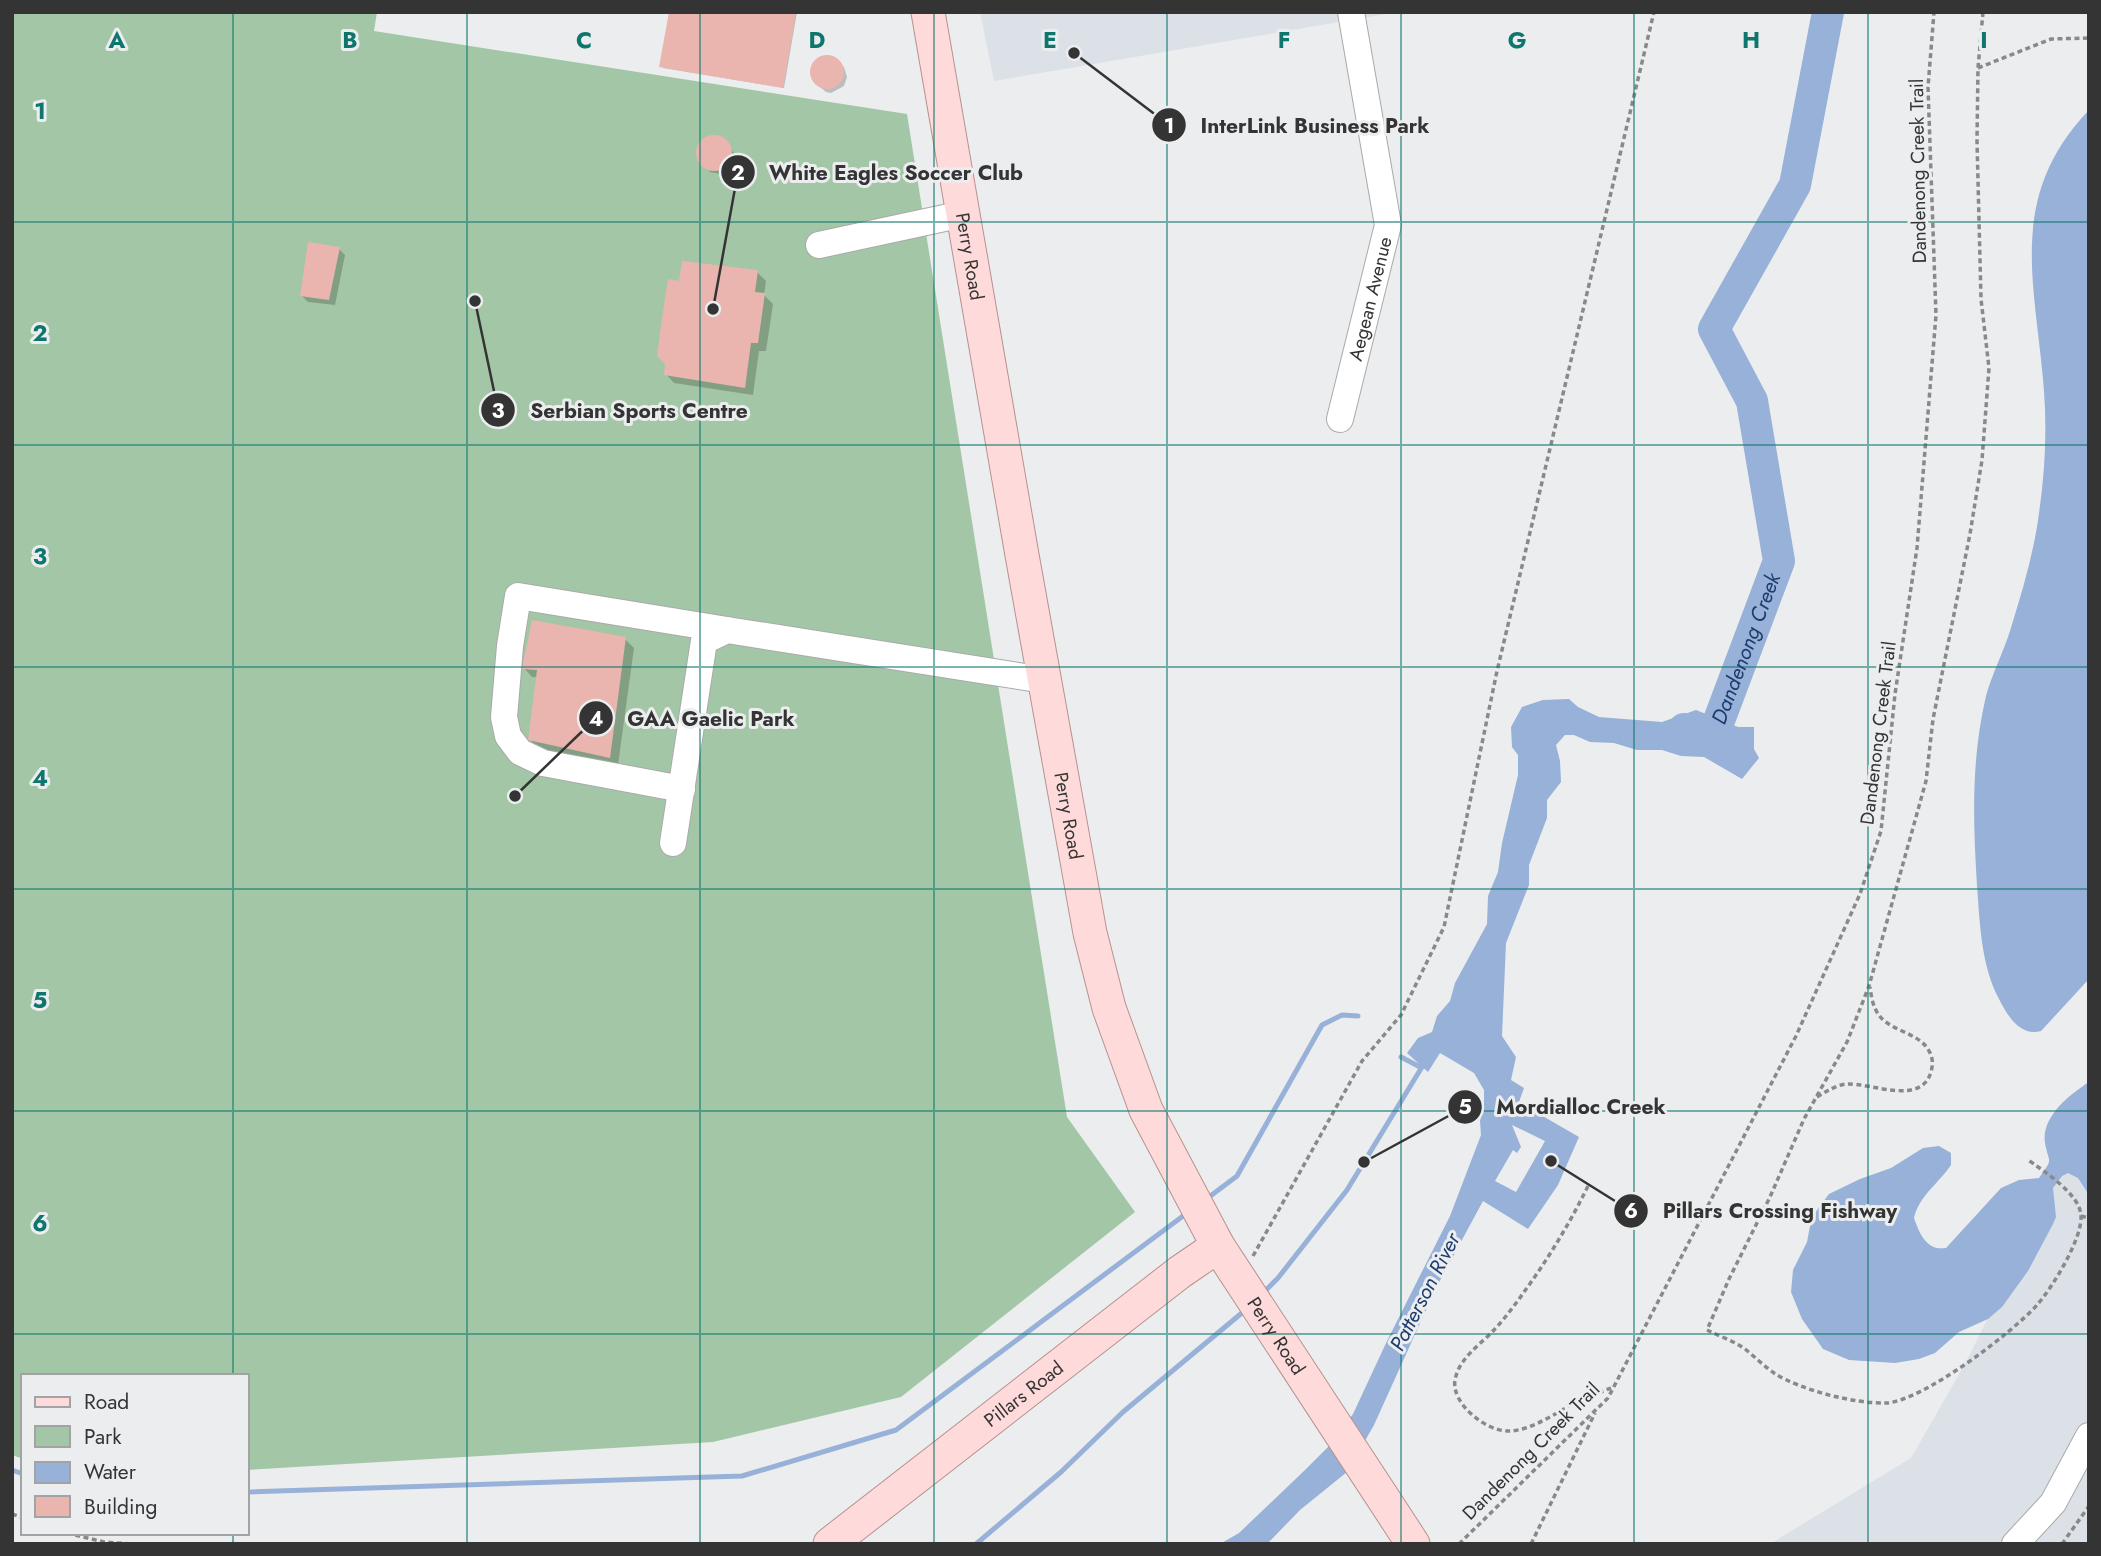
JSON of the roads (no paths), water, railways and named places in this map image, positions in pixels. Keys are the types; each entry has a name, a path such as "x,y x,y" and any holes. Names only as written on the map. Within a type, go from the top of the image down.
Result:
{"main road":[{"name":"Perry Road","path":"928,12 1044,680 1090,933 1105,997 1146,1110 1218,1246 1413,1544"},
{"name":"Pillars Road","path":"830,1544 1180,1272 1218,1246"}],"street":[{"name":"Aegean Avenue","path":"1340,419 1388,225 1351,12"},
{"path":"819,244 963,214"},
{"path":"682,789 543,763 520,752 508,736 504,717 510,646 518,596 1044,680"},
{"path":"673,843 704,641 727,630"},
{"path":"2015,1544 2053,1503 2089,1436"}],"water":[{"path":"2089,110 2089,979 2041,1031 2033,1032 2021,1028 2006,1012 1988,972 1981,929 1976,862 1976,767 1986,696 2010,631 2027,572 2037,528 2043,482 2045,406 2032,243 2036,209 2045,176 2063,143"},
{"name":"Patterson River","path":"1569,699 1578,707 1599,717 1662,722 1696,710 1738,727 1754,727 1754,749 1759,758 1742,779 1704,757 1681,756 1662,750 1637,750 1614,743 1590,742 1574,735 1565,735 1556,745 1561,782 1547,800 1547,818 1529,865 1529,885 1506,943 1502,1036 1516,1057 1511,1080 1524,1088 1513,1119 1522,1104 1579,1137 1558,1185 1528,1229 1483,1201 1436,1288 1374,1425 1347,1472 1300,1510 1267,1544 1220,1544 1239,1533 1305,1470 1328,1447 1353,1414 1450,1216 1481,1135 1484,1090 1474,1073 1440,1053 1428,1072 1407,1053 1418,1038 1432,1032 1437,1016 1450,1001 1455,983 1487,924 1488,896 1498,872 1518,775 1518,755 1512,747 1511,727 1522,707 1543,700","holes":["1512,1125 1545,1141 1516,1192 1495,1181 1513,1150 1517,1153 1521,1147"]},
{"path":"2089,1082 2089,1195 2078,1178 2068,1173 2062,1176 2053,1188 2056,1217 2053,1224 2028,1271 2002,1307 1988,1319 1959,1332 1935,1353 1919,1359 1895,1363 1849,1360 1823,1349 1802,1319 1791,1292 1793,1270 1807,1242 1811,1221 1829,1194 1891,1168 1923,1148 1939,1146 1951,1153 1951,1165 1925,1196 1914,1218 1929,1244 1946,1248 2001,1188 2019,1180 2039,1178 2049,1161 2045,1143 2047,1124 2065,1100"}],"waterway":[{"name":"Dandenong Creek","path":"1684,729 1715,731 1779,561 1752,401 1714,329 1795,185 1828,12"},
{"path":"1209,1197 1237,1176 1322,1025 1342,1015 1358,1016"},
{"path":"1401,1057 1420,1067"},
{"path":"1266,1290 1347,1190 1425,1062"},
{"path":"248,1492 742,1476 896,1430 1183,1216"},
{"path":"976,1544 1061,1472 1123,1412 1243,1312"},
{"path":"12,1470 21,1473"}],"place":[{"name":"InterLink Business Park","path":"1074,53"},
{"name":"Serbian Sports Centre","path":"475,301"},
{"name":"White Eagles Soccer Club","path":"713,309"},
{"name":"GAA Gaelic Park","path":"515,796"},
{"name":"Pillars Crossing Fishway","path":"1551,1161"},
{"name":"Mordialloc Creek","path":"1364,1162"}]}
